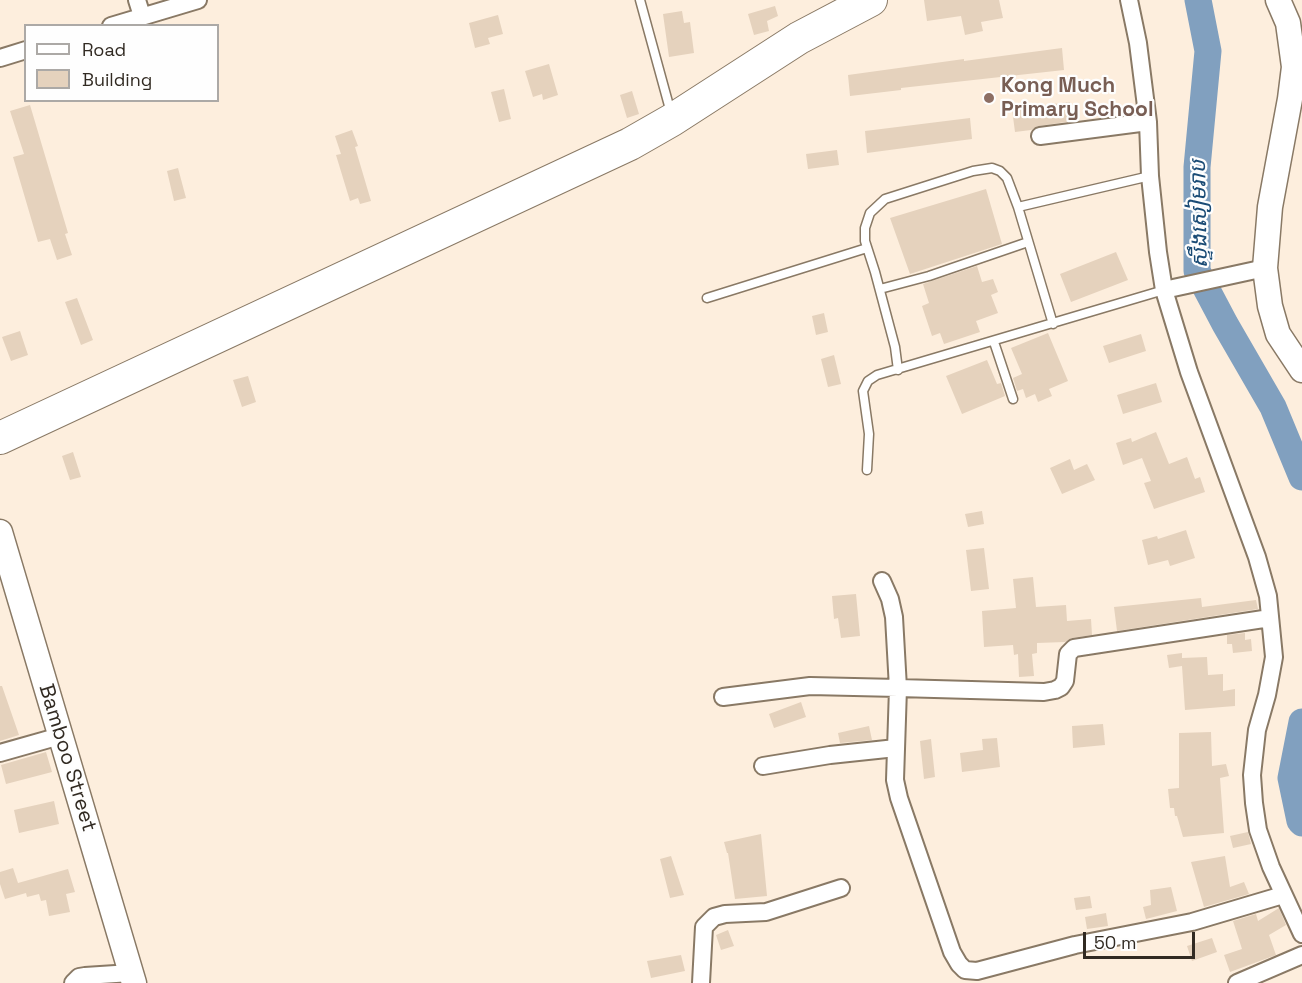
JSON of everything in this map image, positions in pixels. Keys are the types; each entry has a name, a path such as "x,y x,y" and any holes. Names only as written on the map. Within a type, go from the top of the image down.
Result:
{"highway":[{"path":"0,438 630,144 672,120 799,38 871,0"}],"street":[{"path":"114,24 140,8 198,0"},
{"path":"1129,0 1138,43 1148,122 1150,176 1169,289 1193,383 1257,557 1268,596 1274,657 1267,695 1257,730 1252,775 1258,830 1292,903 1302,934"},
{"path":"1278,0 1295,20 1294,67 1270,207 1265,268 1270,306 1278,334 1302,370"},
{"path":"0,58 24,51"},
{"path":"1040,136 1148,122"},
{"path":"1169,289 1265,268"},
{"name":"Bamboo Street","path":"0,532 132,978"},
{"path":"882,581 890,599 894,617 898,688 895,780 899,798 952,952 965,970 977,970 1075,945 1192,921 1292,903"},
{"path":"723,697 810,686 1044,692 1061,687 1065,681 1068,654 1074,648 1270,618"},
{"path":"0,753 60,736"},
{"path":"763,766 830,755 896,748"},
{"path":"701,983 704,927 714,917 766,912 841,888"},
{"path":"1237,983 1302,956"},
{"path":"73,983 79,977 85,976 132,978"}],"lane":[{"path":"640,0 672,120"},
{"path":"898,370 895,347 865,241 865,228 870,213 885,199 973,171 992,168 1000,171 1007,178 1053,324"},
{"path":"1018,207 1150,176"},
{"path":"880,289 929,276 1028,242"},
{"path":"707,297 867,248"},
{"path":"867,470 869,434 864,387 877,375 1169,289"},
{"path":"994,342 1013,399"}],"building":[{"path":"924,0 999,0 1003,18 981,22 983,31 965,35 961,16 927,21"},
{"path":"775,6 778,16 767,21 769,31 754,35 748,14"},
{"path":"682,11 684,23 690,22 694,53 669,57 663,14"},
{"path":"498,15 503,34 488,38 490,44 475,48 469,23"},
{"path":"1062,48 1064,70 850,96 848,75"},
{"path":"549,64 558,95 543,100 542,94 533,97 525,71"},
{"path":"504,89 511,119 499,122 491,92"},
{"path":"632,91 639,114 627,118 620,95"},
{"path":"1070,102 1072,121 1015,132 1012,109"},
{"path":"30,105 68,233 65,234 72,255 57,260 50,239 38,242 13,157 24,154 10,111"},
{"path":"970,118 972,139 867,153 865,131"},
{"path":"352,130 371,201 360,204 358,198 350,201 336,155 341,154 335,136"},
{"path":"837,150 839,165 808,169 806,154"},
{"path":"178,168 186,198 174,201 167,171"},
{"path":"986,189 1002,244 910,274 890,218"},
{"path":"1116,252 1128,280 1071,302 1060,274"},
{"path":"977,266 982,282 993,279 998,292 991,295 998,313 976,321 980,332 944,344 940,333 932,336 922,306 929,303 923,284"},
{"path":"77,298 93,340 81,345 65,302"},
{"path":"824,313 828,332 816,335 812,316"},
{"path":"20,331 28,355 11,361 2,337"},
{"path":"1048,333 1068,381 1049,389 1052,396 1038,402 1035,394 1026,398 1023,389 1017,391 1013,378 1022,374 1011,348"},
{"path":"1141,334 1146,351 1109,363 1103,346"},
{"path":"834,355 841,384 828,387 821,359"},
{"path":"987,360 997,384 1001,383 1005,396 962,414 946,376"},
{"path":"248,376 256,402 242,407 233,380"},
{"path":"1156,383 1162,402 1123,414 1117,395"},
{"path":"1156,432 1169,464 1187,457 1195,479 1200,477 1205,492 1154,509 1144,483 1151,481 1142,458 1123,465 1116,443 1131,438 1132,442"},
{"path":"73,452 81,477 70,480 62,456"},
{"path":"1070,459 1074,470 1087,464 1095,480 1062,494 1050,468"},
{"path":"982,511 984,524 968,527 965,514"},
{"path":"1186,530 1195,558 1170,566 1168,560 1148,565 1142,540 1157,536 1158,539"},
{"path":"984,548 989,589 971,591 966,550"},
{"path":"1033,577 1036,607 1066,605 1067,621 1091,619 1092,635 1072,638 1065,642 1037,643 1037,653 1032,654 1034,676 1019,677 1018,654 1014,655 1013,645 984,647 982,611 1016,608 1013,579"},
{"path":"856,594 860,636 841,638 838,618 834,619 832,596"},
{"path":"1201,598 1202,607 1256,600 1258,609 1117,631 1114,607"},
{"path":"1245,633 1245,640 1251,639 1252,651 1233,653 1232,644 1227,644 1227,635"},
{"path":"1182,653 1182,658 1207,657 1208,675 1223,674 1223,691 1235,689 1235,706 1185,710 1182,666 1169,668 1167,655"},
{"path":"0,686 2,686 19,735 0,741"},
{"path":"801,702 806,717 774,728 769,714"},
{"path":"1103,724 1105,745 1073,748 1072,726"},
{"path":"869,726 872,740 840,743 838,733"},
{"path":"1211,732 1212,766 1226,764 1229,776 1220,778 1224,833 1183,837 1174,808 1170,808 1168,789 1179,788 1179,733"},
{"path":"997,738 1000,767 962,772 960,753 983,750 982,739"},
{"path":"931,739 935,777 924,779 920,741"},
{"path":"46,752 52,772 6,784 1,765"},
{"path":"54,801 59,824 19,833 14,810"},
{"path":"1248,832 1251,844 1233,848 1230,836"},
{"path":"761,834 767,896 735,899 728,853 724,842"},
{"path":"671,856 684,895 670,898 660,859"},
{"path":"1225,856 1230,887 1244,882 1249,894 1204,907 1191,862"},
{"path":"13,868 18,883 68,869 75,892 66,894 70,912 49,916 46,900 41,901 39,894 27,897 26,893 5,899 0,884 0,872"},
{"path":"1171,887 1177,911 1146,919 1143,907 1151,905 1150,890"},
{"path":"1090,896 1092,908 1076,910 1074,898"},
{"path":"1279,908 1286,925 1269,935 1276,955 1230,972 1224,955 1242,949 1233,921 1256,914 1258,921"},
{"path":"1106,913 1108,926 1087,929 1085,917"},
{"path":"728,930 734,946 721,950 716,935"},
{"path":"1212,938 1217,952 1192,961 1187,946"},
{"path":"681,955 685,971 651,978 647,961"}],"waterway":[{"name":"ស្ទឹងសៀមរាប","path":"1198,0 1208,51 1197,167 1197,271 1273,407 1302,477"},
{"name":"ស្ទឹងសៀមរាប","path":"1302,722 1291,778 1302,823"}],"place":[{"name":"Kong Much Primary School","path":"989,98"}]}
